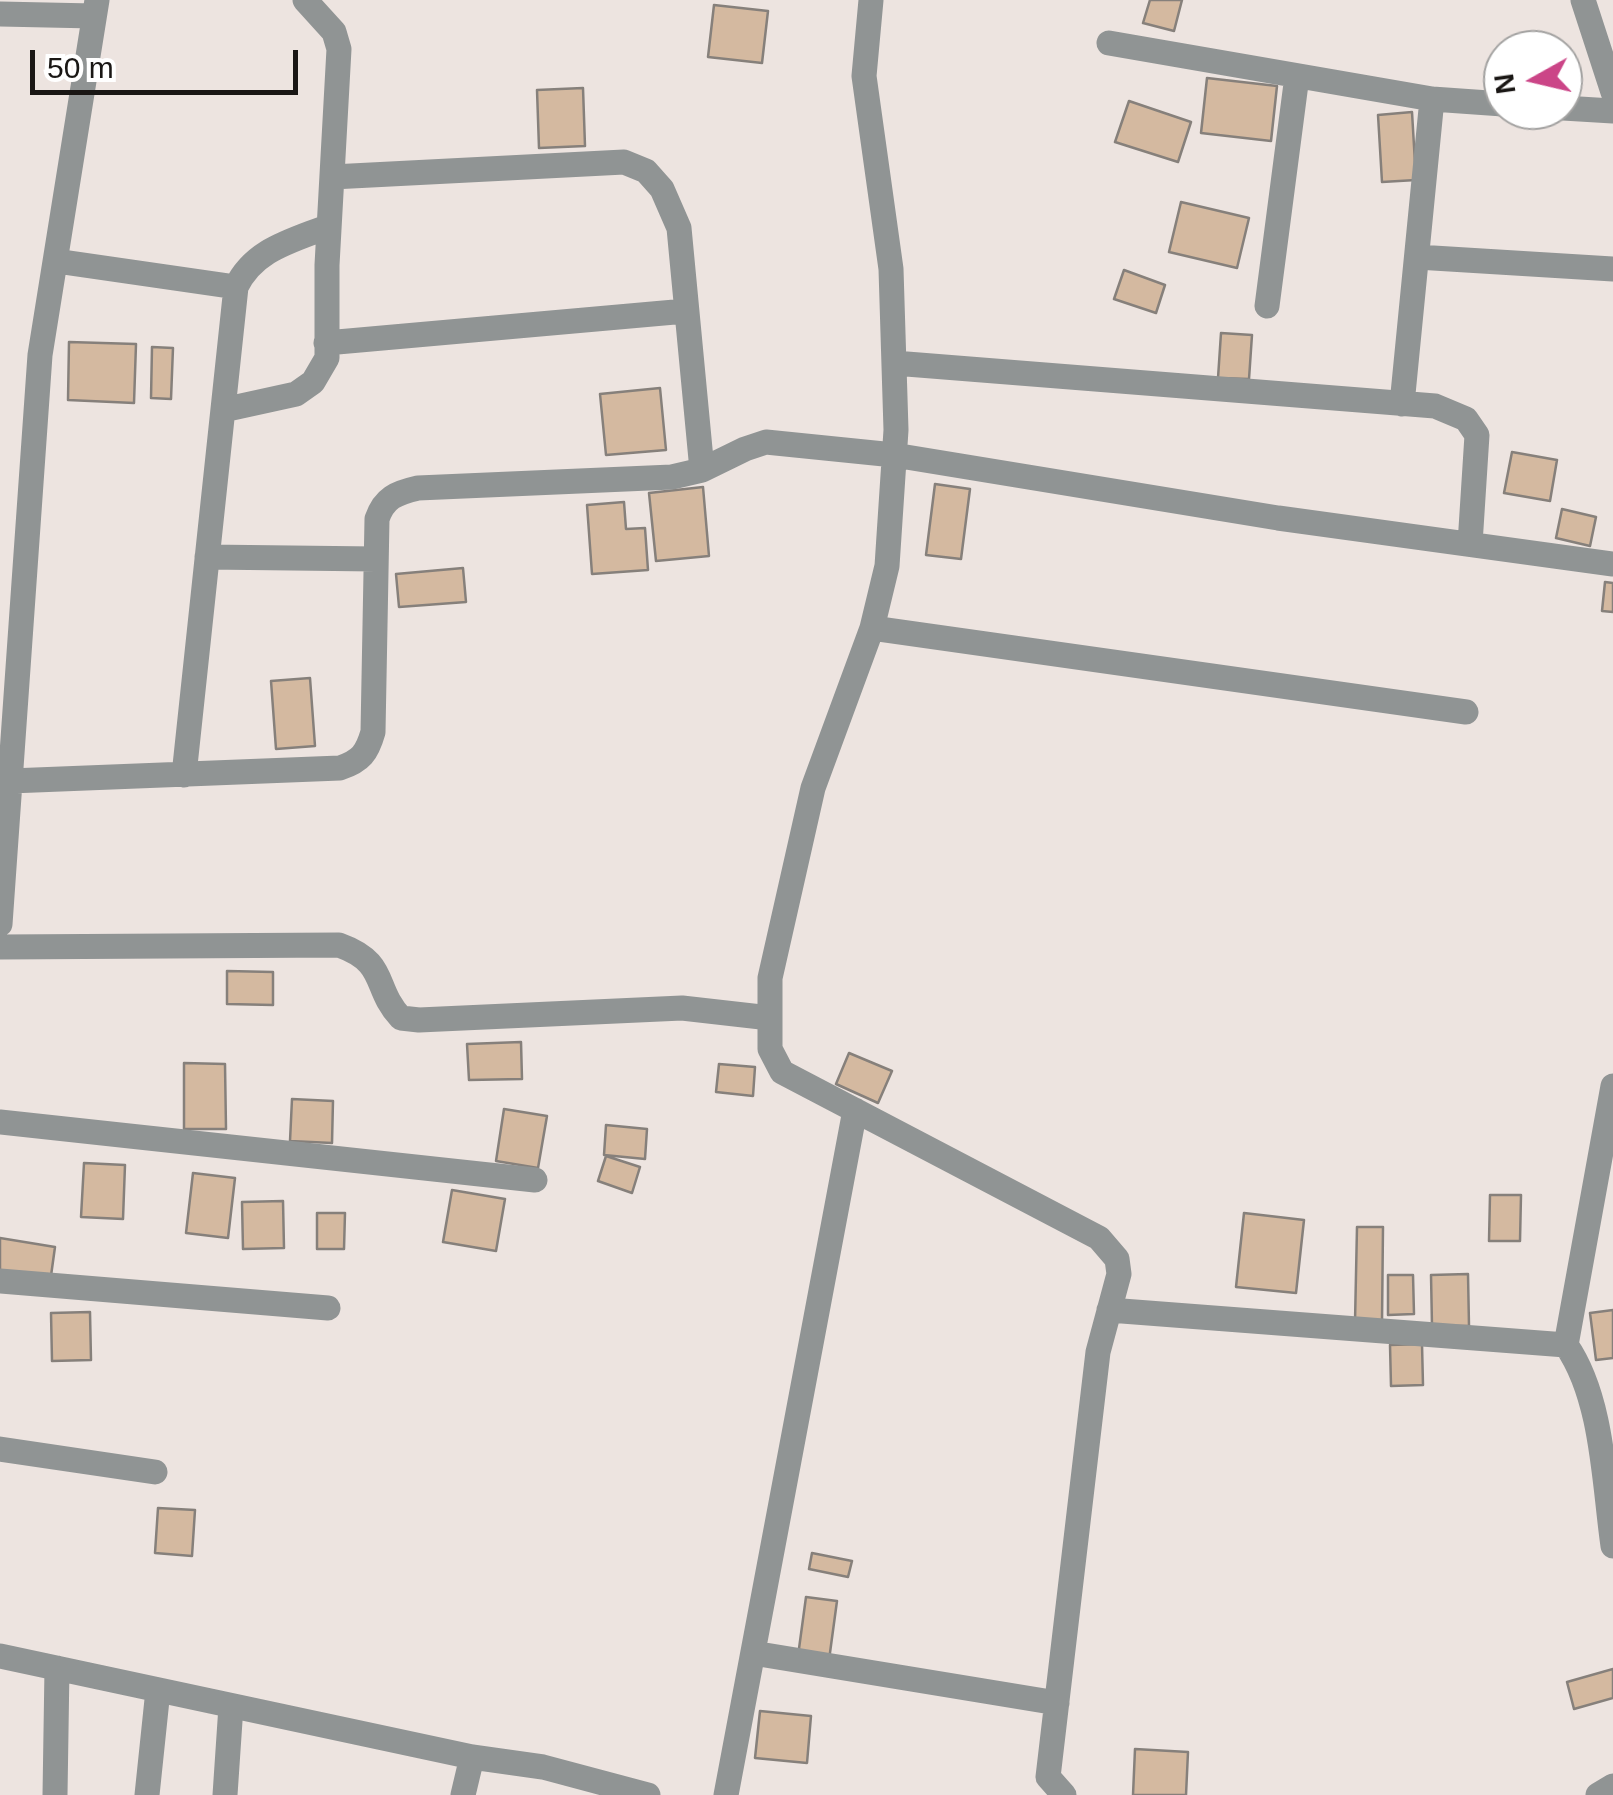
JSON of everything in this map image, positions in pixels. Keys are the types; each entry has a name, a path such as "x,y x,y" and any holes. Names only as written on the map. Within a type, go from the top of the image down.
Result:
{"street":[{"path":"223,410 296,394 312,382 326,358 339,49 334,32 305,0"},
{"path":"871,0 864,76 891,268 894,364 894,455 886,566 872,628 813,788 770,978 770,1049 782,1072 1099,1238 1117,1259 1119,1274 1098,1352 1048,1777 1064,1795"},
{"path":"1583,0 1613,92"},
{"path":"0,14 96,8 40,356 0,924"},
{"path":"1109,44 1432,100 1483,103"},
{"path":"1267,306 1297,76"},
{"path":"1402,404 1432,100"},
{"path":"1583,110 1613,112"},
{"path":"332,176 624,162 646,171 662,189 679,228 702,470"},
{"path":"184,775 236,288 244,271 262,253 329,226"},
{"path":"1417,257 1613,270"},
{"path":"56,261 236,288"},
{"path":"326,344 686,311"},
{"path":"894,364 1435,406 1466,420 1477,435 1470,544"},
{"path":"10,781 340,768 356,763 368,750 372,732 377,519 382,505 396,493 418,488 672,477 702,470 766,442 894,455 1278,518 1613,564"},
{"path":"208,558 376,559"},
{"path":"872,628 1466,712"},
{"path":"0,947 339,945 359,952 374,967 390,1006 401,1018 419,1020 682,1008 770,1018"},
{"path":"1613,1086 1566,1345 1579,1364 1592,1403 1613,1546"},
{"path":"726,1795 855,1110"},
{"path":"0,1122 535,1180"},
{"path":"0,1282 328,1308"},
{"path":"1109,1310 1566,1345"},
{"path":"0,1449 154,1472"},
{"path":"753,1653 1056,1703"},
{"path":"0,1656 472,1757 543,1767 648,1795"},
{"path":"54,1795 57,1668"},
{"path":"146,1795 158,1690"},
{"path":"225,1795 230,1706"},
{"path":"463,1795 472,1757"},
{"path":"1598,1795 1613,1786"}],"building":[{"path":"1150,0 1182,0 1174,31 1143,23"},
{"path":"714,5 768,11 762,63 708,57"},
{"path":"1207,78 1277,86 1271,141 1201,133"},
{"path":"583,88 585,146 539,148 537,90"},
{"path":"1129,101 1191,122 1178,162 1115,142"},
{"path":"1412,112 1416,180 1382,182 1378,115"},
{"path":"1181,202 1249,218 1237,268 1169,252"},
{"path":"1124,270 1165,285 1156,313 1114,299"},
{"path":"1221,333 1252,335 1249,379 1218,378"},
{"path":"69,342 136,344 134,403 68,400"},
{"path":"152,347 173,348 171,399 151,398"},
{"path":"660,388 666,450 606,455 600,394"},
{"path":"1512,452 1557,460 1550,501 1504,493"},
{"path":"935,484 970,489 961,559 926,555"},
{"path":"703,487 709,556 656,561 649,493"},
{"path":"624,502 626,529 645,528 648,570 592,574 587,505"},
{"path":"1562,509 1596,517 1590,546 1556,538"},
{"path":"463,568 466,602 399,607 396,574"},
{"path":"1605,582 1613,583 1613,612 1602,611"},
{"path":"310,678 315,746 276,749 271,681"},
{"path":"227,971 273,972 273,1005 227,1004"},
{"path":"521,1042 522,1079 469,1080 467,1044"},
{"path":"849,1053 892,1071 878,1103 836,1084"},
{"path":"184,1063 225,1064 226,1129 184,1129"},
{"path":"719,1064 755,1067 753,1096 716,1092"},
{"path":"292,1099 333,1101 332,1143 290,1141"},
{"path":"504,1109 547,1116 538,1168 496,1161"},
{"path":"606,1125 647,1129 645,1159 604,1155"},
{"path":"606,1156 640,1167 632,1193 598,1181"},
{"path":"84,1163 125,1165 123,1219 81,1217"},
{"path":"193,1173 235,1178 228,1238 186,1233"},
{"path":"452,1190 505,1199 496,1251 443,1242"},
{"path":"1490,1195 1521,1195 1520,1241 1489,1241"},
{"path":"283,1201 284,1248 243,1249 242,1202"},
{"path":"317,1213 345,1213 344,1249 317,1249"},
{"path":"1244,1213 1304,1220 1296,1293 1236,1287"},
{"path":"1357,1227 1383,1227 1382,1322 1355,1322"},
{"path":"0,1238 55,1247 50,1283 0,1276"},
{"path":"1468,1274 1469,1326 1432,1326 1431,1275"},
{"path":"1388,1275 1413,1275 1414,1314 1388,1315"},
{"path":"1613,1310 1613,1358 1596,1360 1590,1313"},
{"path":"90,1312 91,1360 52,1361 51,1313"},
{"path":"1422,1344 1423,1385 1391,1386 1390,1345"},
{"path":"158,1508 195,1510 192,1556 155,1553"},
{"path":"812,1553 852,1561 848,1577 809,1569"},
{"path":"806,1597 837,1601 829,1660 798,1656"},
{"path":"1613,1669 1613,1698 1574,1709 1567,1682"},
{"path":"760,1711 811,1716 807,1763 755,1758"},
{"path":"1135,1749 1188,1752 1186,1795 1133,1795"}]}
